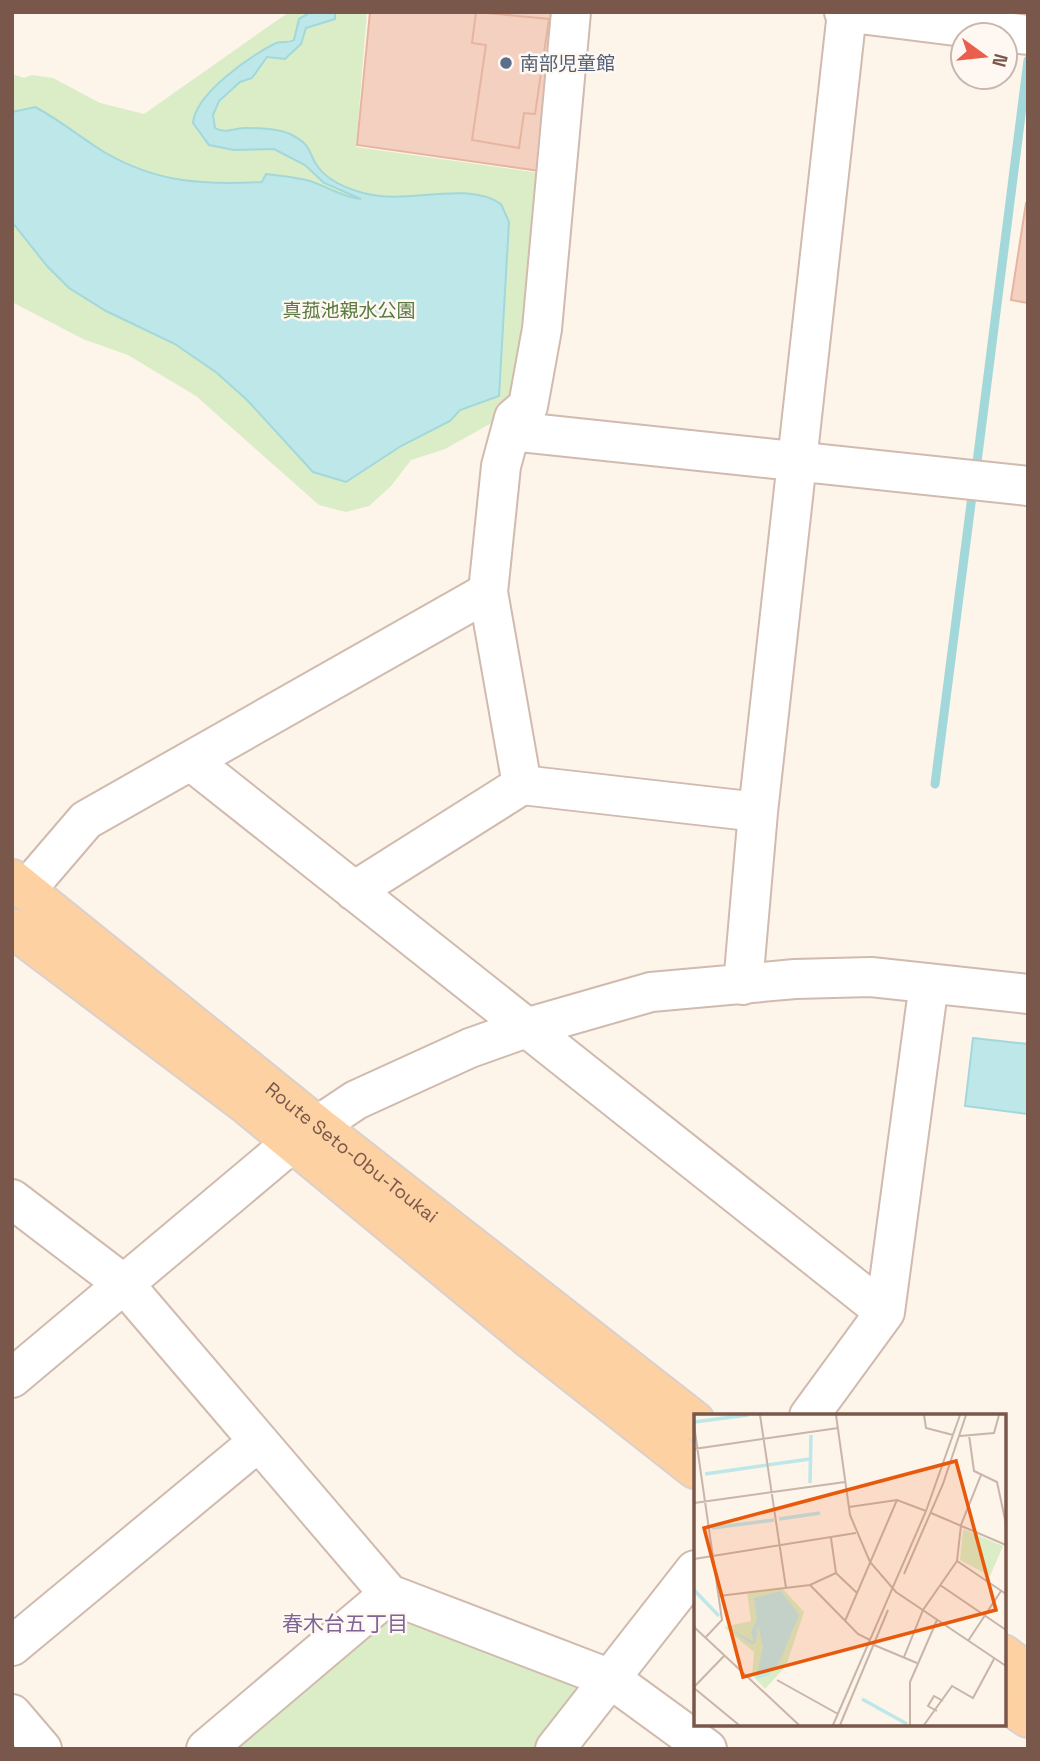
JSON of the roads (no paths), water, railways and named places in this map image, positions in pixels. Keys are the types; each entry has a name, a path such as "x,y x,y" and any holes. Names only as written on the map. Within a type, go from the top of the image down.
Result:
{"main road":[{"name":"Route Seto-Obu-Toukai","path":"19,884 306,1134 530,1339 694,1468"},
{"name":"Route Seto-Obu-Toukai","path":"12,928 306,1134 694,1420"},
{"path":"1005,1656 1028,1673"},
{"path":"1005,1702 1028,1718"}],"street":[{"path":"522,785 488,592 501,466 514,418 528,406 542,328 571,12"},
{"path":"743,985 758,812 846,12 1028,35"},
{"path":"511,431 1028,486"},
{"path":"19,884 86,820 488,592"},
{"path":"191,761 885,1312"},
{"path":"354,891 522,785 758,812"},
{"path":"20,1358 125,1285 253,1173 306,1134 356,1100 470,1048 529,1027 651,992 795,979 871,977 1028,994"},
{"path":"810,1414 885,1312 929,983"},
{"path":"12,1199 125,1285 389,1594 611,1679 707,1749"},
{"path":"12,1646 258,1442"},
{"path":"555,1749 694,1571"},
{"path":"206,1749 389,1594"},
{"path":"12,1714 42,1749"}],"water":[{"name":"真菰池親水公園","path":"311,12 335,12 335,19 306,28 301,44 285,59 267,57 252,78 240,82 219,101 213,115 215,128 226,131 263,129 287,133 307,146 323,173 346,187 372,195 394,197 473,194 501,204 509,222 499,396 460,410 450,421 401,446 346,482 313,472 247,400 217,373 175,344 106,311 69,288 47,266 12,222 12,112 35,107 104,152 162,176 200,182 240,183 262,182 266,174 310,181 361,199 324,183 305,165 274,149 234,150 209,145 193,123 203,100 213,89 263,50 276,43 294,40 299,19"},
{"path":"973,1038 1028,1044 1028,1114 965,1106"}],"waterway":[{"path":"976,470 1028,60"},
{"path":"935,784 973,488"}],"place":[{"name":"南部児童館","path":"506,63"}],"district":[{"name":"春木台五丁目","path":"345,1624"}]}
